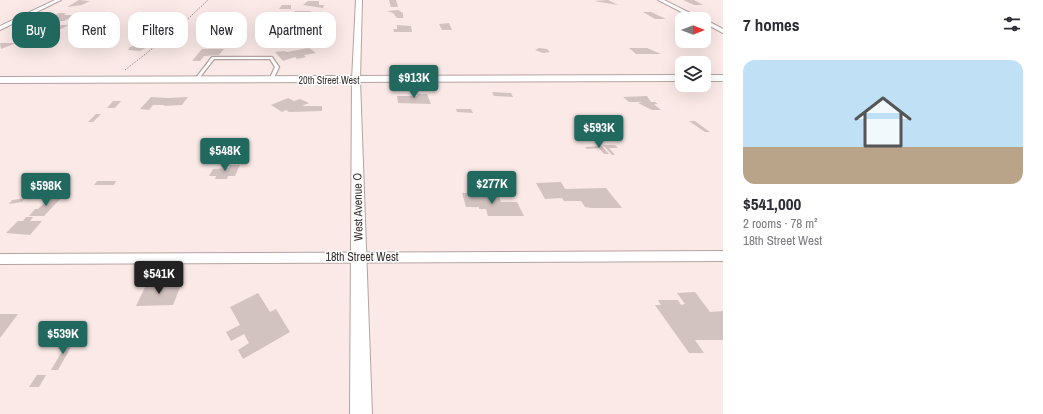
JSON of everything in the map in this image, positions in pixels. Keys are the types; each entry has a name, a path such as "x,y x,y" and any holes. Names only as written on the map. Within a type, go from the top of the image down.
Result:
{"main road":[{"name":"20th Street West","path":"0,80 675,78"},
{"path":"711,78 723,78"}],"street":[{"path":"0,28 59,0"},
{"name":"West Avenue O","path":"359,0 356,80 361,414"},
{"path":"660,0 685,12"},
{"path":"711,25 723,31"},
{"name":"18th Street West","path":"0,258 723,256"}],"lane":[{"path":"196,80 212,58 271,58 277,67 271,80"}],"path":[{"path":"114,80 176,30 208,0"}],"building":[{"path":"79,0 90,1 82,5 67,7"},
{"path":"389,0 396,0 398,7 391,7"},
{"path":"608,0 618,5 594,1"},
{"path":"683,0 694,0 703,5 694,5"},
{"path":"308,1 319,1 319,5 324,5 323,8 303,5"},
{"path":"282,5 291,5 291,9 279,9"},
{"path":"398,10 403,13 403,18 397,18 393,13 387,11"},
{"path":"295,11 311,11 311,12"},
{"path":"643,12 651,12 666,19 655,19"},
{"path":"60,13 66,13 64,15 68,15 68,19 60,21"},
{"path":"449,23 452,30 442,30 439,24"},
{"path":"60,25 62,25 68,25 60,29"},
{"path":"397,25 411,26 412,32 394,32 393,29 397,29"},
{"path":"0,43 12,43 12,45 1,49"},
{"path":"129,48 145,48 140,51 128,50"},
{"path":"309,48 316,53 304,55 306,57 297,59 295,57 283,61 275,52 287,52"},
{"path":"539,48 547,49 550,52 543,53 535,50"},
{"path":"629,48 647,48 661,54 636,54"},
{"path":"202,49 224,49 219,55 204,56 200,61 192,61"},
{"path":"492,92 511,93 513,97 494,96"},
{"path":"417,94 427,94 431,104 398,103 397,96 417,96"},
{"path":"647,96 651,102 658,104 654,104 661,110 652,110 638,103 643,102 629,102 623,97"},
{"path":"151,97 188,97 182,105 153,105 149,110 140,109"},
{"path":"288,98 294,101 300,99 309,103 302,106 322,106 322,111 289,112 286,110 282,112 271,105"},
{"path":"113,101 121,101 115,108 107,108"},
{"path":"456,109 471,109 473,113 457,112"},
{"path":"96,114 101,114 93,122 88,122"},
{"path":"689,121 695,121 710,132 705,132"},
{"path":"603,145 615,145 618,148 609,148 615,155 612,155"},
{"path":"602,146 609,154 604,154 599,148 587,149 585,147"},
{"path":"228,149 236,149 234,154 226,154"},
{"path":"230,165 240,165 235,176 228,176 227,179 215,179 216,176 209,176 213,169 229,168"},
{"path":"97,181 116,181 114,185 94,185"},
{"path":"561,182 565,189 606,188 622,208 591,208 585,207 581,201 564,201 562,198 545,199 536,183"},
{"path":"40,183 50,183 40,194 30,194"},
{"path":"480,192 489,192 490,196 499,196 501,202 517,202 524,216 488,216 486,209 479,209 479,207 466,207 462,193 481,193"},
{"path":"50,197 62,197 44,216 29,216 35,209 38,209"},
{"path":"25,198 22,202 9,204 12,200"},
{"path":"26,217 33,217 30,221 42,221 30,235 6,233 18,221 23,221"},
{"path":"146,285 181,285 173,305 136,306"},
{"path":"695,292 710,312 723,311 723,340 695,340 704,353 689,353 655,305 661,305 658,300 678,300 681,305 685,304 677,293"},
{"path":"258,293 270,312 276,309 290,332 243,359 238,350 249,343 244,334 231,341 226,332 240,325 230,307"},
{"path":"0,314 18,314 0,338"},
{"path":"75,340 58,370 51,370 68,341"},
{"path":"37,375 46,375 39,387 29,387"}]}
